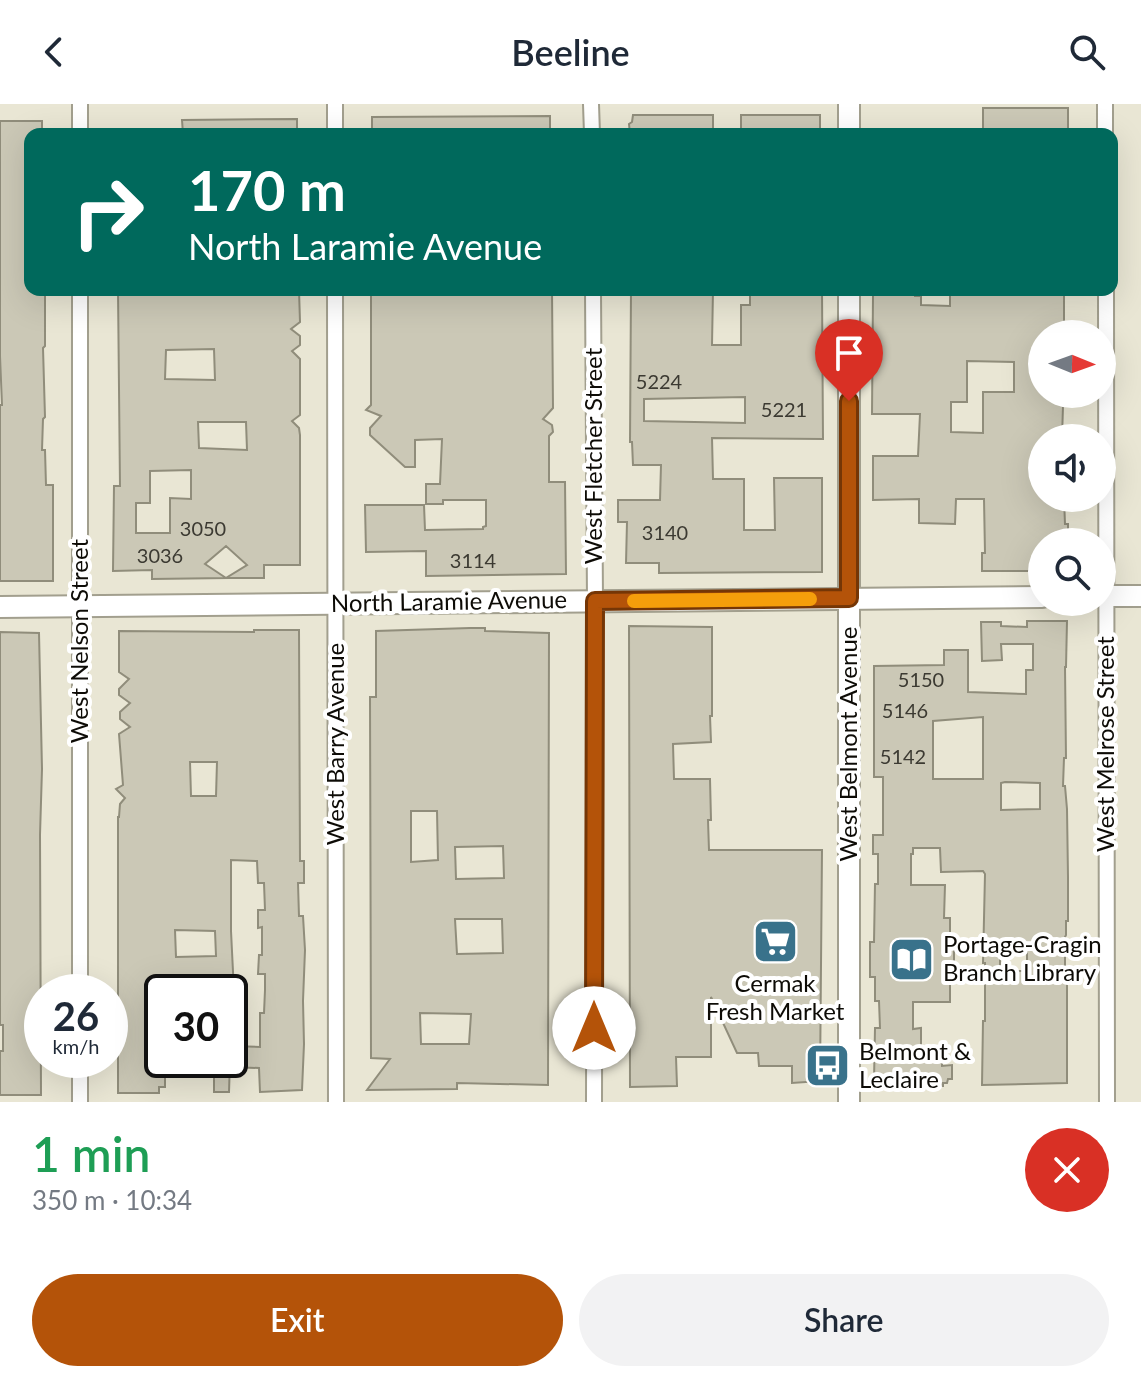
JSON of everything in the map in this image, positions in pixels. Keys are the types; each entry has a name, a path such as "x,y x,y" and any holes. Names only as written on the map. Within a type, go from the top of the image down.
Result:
{"street":[{"path":"80,104 80,128"},
{"path":"335,104 335,128"},
{"path":"591,104 592,128"},
{"path":"849,104 849,128"},
{"path":"1105,104 1105,128"},
{"name":"West Nelson Street","path":"80,296 80,974"},
{"name":"West Barry Avenue","path":"335,296 336,1102"},
{"name":"West Fletcher Street","path":"593,296 594,1102"},
{"name":"West Belmont Avenue","path":"849,296 849,1102"},
{"name":"West Melrose Street","path":"1104,528 1106,296"},
{"path":"1116,596 1141,596"},
{"name":"North Laramie Avenue","path":"0,607 1028,597"},
{"name":"West Melrose Street","path":"1104,616 1107,1102"},
{"path":"80,1078 80,1102"}],"building":[{"path":"983,108 1068,108 1068,128 983,128"},
{"path":"633,115 713,115 713,128 629,128"},
{"path":"741,115 820,115 820,128 741,128"},
{"path":"550,116 550,128 372,128 372,117"},
{"path":"297,119 297,128 183,128 182,120"},
{"path":"0,121 42,121 42,128 24,128 24,296 45,296 42,450 45,450 46,485 53,485 53,581 0,581"},
{"path":"118,296 299,296 300,322 291,329 300,336 300,345 292,351 300,359 300,415 292,421 299,428 300,435 300,565 264,565 264,578 152,579 152,570 113,571 114,486 120,486","holes":["214,349 215,380 165,379 166,350","198,422 246,422 247,450 199,448","191,470 191,499 170,498 170,533 136,533 136,503 150,503 150,471","226,546 247,565 226,578 205,564"]},
{"path":"371,296 552,296 553,408 543,419 552,425 553,432 549,436 549,482 565,482 566,574 426,576 426,551 366,552 365,505 424,505 425,530 483,529 486,526 486,500 443,500 443,504 426,504 426,484 440,484 442,439 415,440 415,467 405,467 370,435 370,428 381,416 366,410 371,405"},
{"path":"631,296 713,296 712,345 741,345 741,305 750,305 750,296 822,296 823,439 712,438 713,479 744,479 744,530 775,530 774,478 822,478 822,572 659,573 659,563 626,563 627,522 618,522 618,500 660,500 661,465 633,465","holes":["745,397 745,423 644,421 644,399"]},
{"path":"873,296 921,296 921,305 950,306 950,296 1064,296 1064,320 1028,320 1028,408 1063,408 1062,424 1028,424 1028,512 1065,512 1068,528 1028,528 1028,571 982,571 982,553 985,553 984,499 956,499 955,524 919,523 919,499 873,500 873,456 918,456 920,414 872,414","holes":["967,361 1014,362 1014,392 983,392 983,433 951,432 951,402 967,402"]},
{"path":"1027,621 1067,621 1063,786 1067,809 1068,877 1065,937 1067,1083 982,1085 985,874 983,871 941,872 940,848 913,848 911,885 945,885 944,918 950,918 950,942 954,942 954,978 950,978 950,1002 913,1002 913,1029 921,1028 921,1061 942,1061 942,1066 952,1065 952,1079 948,1079 943,1086 877,1085 874,1081 875,1028 880,1028 879,1001 875,1001 875,977 870,977 870,942 874,942 875,884 878,884 878,854 873,854 873,835 883,835 883,777 874,777 874,666 944,665 944,650 968,650 968,692 1026,694 1026,670 1033,670 1033,644 1001,644 1002,660 982,661 981,622 1027,627","holes":["983,717 983,779 933,779 933,721","1001,783 1040,783 1040,809 1001,810","1000,943 1027,943 1027,971 1000,971"]},
{"path":"629,626 712,627 711,742 673,744 674,779 710,779 709,850 822,850 820,1081 792,1083 792,1066 759,1066 758,1053 737,1053 711,997 711,1057 676,1057 677,1086 630,1087"},
{"path":"485,628 485,631 549,633 548,1085 457,1083 457,1089 367,1090 390,1059 371,1058 370,697 376,697 376,631","holes":["411,811 437,811 438,860 411,862","503,846 504,878 456,879 455,847","455,919 502,919 503,953 457,954","420,1013 471,1014 469,1044 421,1044"]},
{"path":"299,630 300,861 304,861 304,883 298,883 299,916 303,916 305,950 302,1090 260,1092 259,1068 248,1068 248,1047 260,1047 260,1013 264,1013 265,974 258,974 262,927 258,928 258,910 265,910 264,883 258,883 257,861 231,860 233,974 144,974 144,1078 165,1078 165,1087 159,1087 159,1093 118,1093 118,1078 128,1078 128,974 118,974 118,817 120,804 125,798 116,789 123,785 119,734 130,727 120,719 120,712 130,703 119,695 119,689 129,679 119,672 119,631","holes":["190,762 217,762 216,796 191,796","175,930 215,931 216,956 176,957"]},
{"path":"0,632 39,633 41,974 24,974 24,1078 41,1078 41,1095 0,1095 3,1025 0,1025"},
{"path":"214,1078 229,1078 229,1092 214,1092"}],"slow traffic":[{"path":"634,601 810,599"}],"place":[{"name":"Cermak Fresh Market","path":"775,942"},
{"name":"Portage-Cragin Branch Library","path":"912,959"},
{"name":"Belmont & Leclaire","path":"828,1066"}],"route":[{"path":"594,1028 595,601 849,598 849,401"}]}
